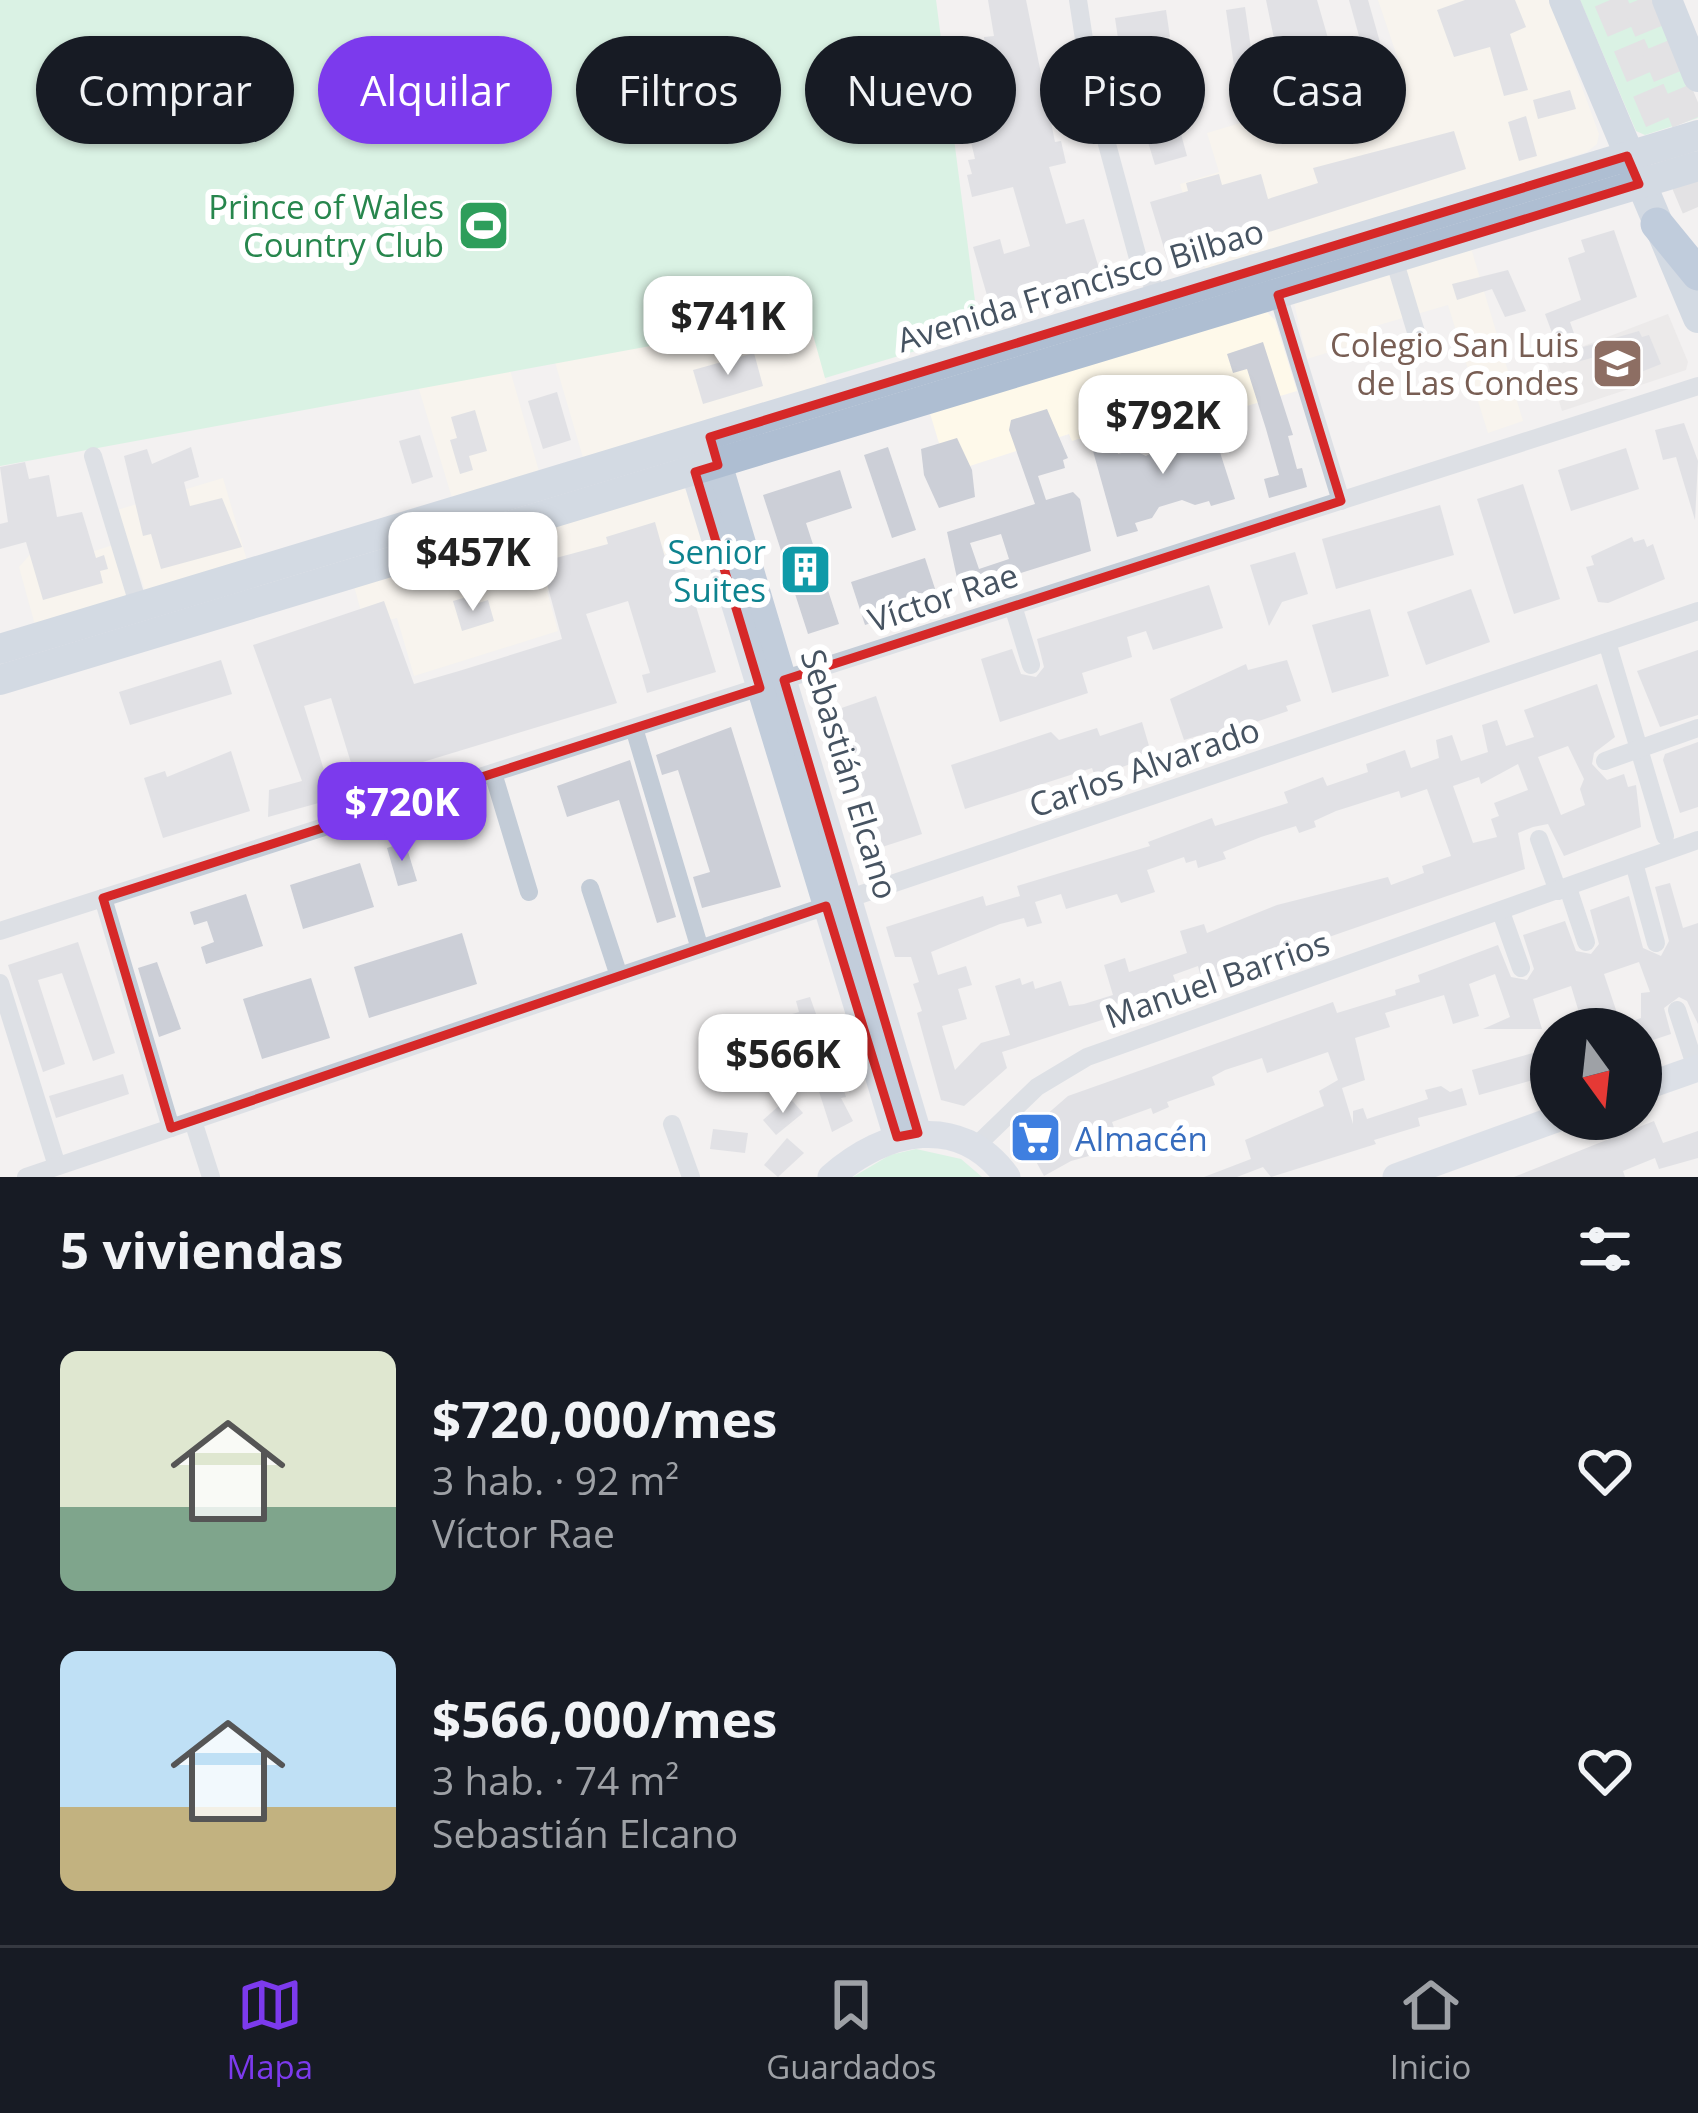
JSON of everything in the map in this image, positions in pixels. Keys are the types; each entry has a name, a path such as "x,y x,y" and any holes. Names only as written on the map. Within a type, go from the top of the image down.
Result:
{"highway":[{"path":"1657,224 1698,274"}],"main road":[{"path":"1564,0 1698,318"},
{"path":"1667,0 1698,77"},
{"name":"Avenida Francisco Bilbao","path":"0,649 139,607 1119,344 1394,260 1633,170 1698,134"},
{"name":"Avenida Francisco Bilbao","path":"0,680 702,454 1160,297 1633,170 1698,166"},
{"path":"1119,344 1154,317 1160,297"}],"street":[{"path":"1078,0 1091,86 1139,262 1160,297"},
{"path":"1394,260 1422,352"},
{"path":"1122,309 1139,262"},
{"path":"1278,295 1341,501"},
{"name":"Víctor Rae","path":"0,931 1698,386"},
{"name":"Sebastián Elcano","path":"702,454 908,1135"},
{"path":"93,456 139,607"},
{"path":"1013,606 1031,665"},
{"name":"Carlos Alvarado","path":"26,1177 1698,611"},
{"path":"1607,642 1665,836"},
{"path":"634,728 700,949"},
{"path":"1605,761 1698,728"},
{"path":"494,773 529,892"},
{"path":"1539,839 1586,941"},
{"name":"Manuel Barrios","path":"977,1145 1037,1088 1087,1057 1698,840"},
{"path":"1634,863 1656,943"},
{"path":"590,888 619,976"},
{"path":"103,898 171,1128"},
{"path":"1501,912 1521,968"},
{"path":"0,982 58,1166"},
{"path":"1662,1080 1697,1068 1677,1010"},
{"path":"193,1120 211,1177"},
{"path":"672,1124 691,1177"},
{"path":"1396,1177 1530,1128"},
{"path":"831,1177 858,1155 908,1135 945,1133 977,1145 1007,1177"}],"highlighted area":[{"path":"1627,156 1639,184 1278,295 1341,501 784,680 918,1133 897,1137 826,906 171,1128 103,898 760,688 695,472 718,465 710,437"}],"shaded area":[{"path":"1378,0 1550,0 1599,134 1597,144 1587,152 1206,271 1180,184 1219,172 1207,133 1229,126 1229,144 1406,144 1406,36 1390,36"},
{"path":"1471,248 1523,421 1488,433 1448,305 1372,327 1375,338 1307,359 1294,303"},
{"path":"1266,311 1275,320 1297,391 1230,411 1224,394 1072,441 1069,434 948,473 929,410"},
{"name":"Colegio San Luis de Las Condes","path":"1668,314 1688,362 1686,370 1562,411 1547,360"},
{"path":"809,317 828,388 584,461 555,362"},
{"path":"510,370 540,475 453,501 418,386"},
{"path":"223,478 248,564 146,593 117,510"},
{"path":"681,485 691,496 705,542 547,591 558,631 414,676 397,618 365,626 353,582"},
{"path":"50,532 60,562 113,545 127,597 35,625 19,567"}],"green space":[{"name":"Prince of Wales Country Club","path":"0,0 936,0 941,36 805,36 805,144 955,144 979,332 825,378 808,317 0,466"},
{"path":"1580,0 1654,0 1698,118 1645,135 1636,131"},
{"path":"916,1149 961,1159 982,1177 853,1177 890,1155"}],"building":[{"path":"988,0 1026,0 1040,69 1040,144 1062,144 1066,163 1049,167 1066,224 1084,219 1104,285 993,316 973,247 1000,239 1004,254 1030,246 1013,187 972,197 967,175 972,174 968,160 975,159 972,144 1016,144 1016,36 994,36"},
{"path":"1266,0 1317,0 1327,36 1273,36"},
{"path":"1349,0 1368,0 1378,36 1359,36"},
{"path":"1465,0 1515,0 1526,27 1510,34 1528,90 1504,96 1490,47 1454,57 1437,10"},
{"path":"1245,7 1249,36 1230,36 1226,10"},
{"path":"1166,10 1170,36 1118,36 1115,18"},
{"path":"1570,90 1576,109 1538,119 1533,100"},
{"path":"1526,116 1537,156 1519,161 1508,122"},
{"path":"1454,131 1466,169 1244,240 1241,229 1183,245 1188,262 1170,268 1150,202 1188,191 1186,183 1219,174 1222,185 1261,174 1268,199 1318,183 1313,168"},
{"path":"1149,144 1184,144 1187,156 1155,165"},
{"path":"1614,230 1637,297 1570,322 1576,339 1557,346 1545,314 1581,300 1568,258 1585,252 1581,240"},
{"path":"1508,270 1526,311 1505,317 1492,289 1457,300 1452,284"},
{"path":"1639,331 1642,337 1649,335 1661,364 1626,378 1609,353 1577,362 1573,350"},
{"path":"1263,342 1293,435 1288,436 1297,469 1302,468 1307,487 1269,498 1264,479 1279,475 1266,429 1247,369 1233,373 1227,354"},
{"path":"754,353 763,386 703,404 693,370"},
{"path":"557,392 571,440 543,449 528,401"},
{"path":"1047,409 1068,458 1063,460 1065,468 1038,476 1046,500 1073,492 1080,499 1091,551 960,592 947,532 1035,504 1009,430 1011,420","holes":["1001,534 1009,559 979,569 970,543"]},
{"path":"475,410 487,451 469,456 473,470 460,474 450,440 457,438 451,417"},
{"path":"1209,418 1235,499 1211,506 1209,501 1195,505 1182,500 1159,507 1152,518 1135,523 1138,531 1117,537 1093,451 1116,445 1118,454 1133,450 1146,456 1189,433 1187,425"},
{"path":"1684,423 1698,461 1695,520 1676,457 1663,460 1655,430"},
{"path":"420,435 433,477 412,484 399,441"},
{"path":"957,438 972,470 975,497 939,508 924,475 921,449"},
{"path":"191,447 199,477 184,482 190,506 222,498 242,547 161,569 151,534 143,536 124,456 147,449 152,464"},
{"path":"888,447 916,530 892,538 864,455"},
{"path":"1626,448 1639,489 1571,511 1558,470"},
{"path":"25,462 29,479 49,475 57,517 82,512 96,558 104,555 108,569 100,571 103,583 43,600 26,542 0,549 0,524 8,522 0,467"},
{"name":"Senior Suites","path":"840,470 852,508 806,523 839,624 808,634 763,495"},
{"path":"1523,484 1560,599 1514,614 1477,499"},
{"path":"1440,505 1454,555 1336,589 1322,539"},
{"path":"655,522 666,561 681,557 716,672 647,693 642,675 650,673 628,601 586,614 617,703 380,775 383,785 360,792 331,698 304,706 333,799 268,817 269,790 302,781 253,645 384,601 414,684 459,671 562,639 541,562 608,544 606,537"},
{"path":"1632,537 1634,542 1644,539 1647,547 1653,544 1665,579 1608,603 1598,602 1586,567 1594,565 1591,556"},
{"path":"1295,552 1308,594 1282,602 1269,626 1250,565"},
{"path":"925,558 939,601 865,625 851,582"},
{"path":"1209,585 1223,628 1153,650 1146,631 1127,637 1132,657 1082,673 1088,693 1000,722 981,659 1012,649 1021,674 1036,677 1044,667 1037,639"},
{"path":"1471,589 1490,642 1426,665 1407,612"},
{"path":"467,597 469,606 488,600 494,621 462,631 453,601"},
{"path":"1370,609 1389,676 1332,693 1312,625"},
{"path":"1698,650 1698,715 1660,727 1637,671"},
{"path":"221,660 232,694 130,725 119,692"},
{"path":"1287,660 1301,701 1286,706 1288,711 1206,739 1204,734 1184,740 1170,699 1246,664 1248,670"},
{"path":"1597,684 1615,737 1594,753 1592,764 1607,780 1624,774 1628,787 1636,785 1641,827 1564,856 1548,824 1533,827 1518,833 1525,869 1326,938 1217,967 1220,976 1202,981 1198,966 1173,975 1180,995 1002,1052 1007,1068 964,1106 941,1100 917,1013 922,1011 913,984 919,982 911,957 895,957 886,927 983,896 986,906 1020,896 1017,886 1150,846 1148,842 1212,818 1215,826 1288,803 1284,792 1323,777 1327,786 1368,772 1366,764 1405,750 1411,768 1439,758 1436,740 1452,735 1461,761 1488,752 1482,725 1497,720 1506,746 1534,737 1524,710","holes":["1568,746 1584,779 1580,789 1585,805 1561,815 1538,757","1518,764 1528,790 1494,803 1499,816 1491,819 1497,837 1473,843 1453,786 1479,777 1481,784","1427,789 1451,856 1422,866 1424,873 1391,885 1388,877 1277,905 1207,933 1204,924 1180,931 1187,953 1129,972 1125,958 1104,965 1113,995 1084,1004 1069,1006 1061,981 1035,989 1033,981 1022,985 1020,978 995,986 1010,1035 981,1043 955,1070 942,1026 967,1019 958,989 972,985 966,966 938,975 931,952 1000,924 1024,918 1027,927 1042,923 1035,902 1061,894 1066,909 1117,894 1121,903 1155,892 1147,870 1184,857 1186,863 1196,860 1198,868 1226,859 1223,852 1261,837 1296,826 1299,833 1316,827 1314,821 1336,811 1399,791 1401,798"]},
{"path":"876,696 922,834 879,848 833,711"},
{"path":"1142,722 1152,756 1095,777 1092,768 965,809 951,765 1051,732 1059,740 1097,728 1100,736"},
{"path":"731,727 781,887 702,908 693,877 710,872 678,770 662,775 656,755"},
{"path":"1698,742 1698,807 1680,813 1663,760 1665,754"},
{"path":"231,751 250,811 163,838 144,778 165,771 167,777"},
{"path":"630,760 676,917 657,923 619,800 567,817 557,786"},
{"path":"405,842 417,881 398,886 387,848"},
{"path":"360,863 374,907 303,929 290,885"},
{"path":"1670,883 1683,928 1698,923 1698,1024 1687,1001 1679,997 1664,1008 1671,1034 1662,1037 1662,1008 1641,1008 1641,993 1650,992 1639,962 1604,974 1615,1008 1578,1008 1571,986 1533,999 1530,1029 1483,1029 1510,1017 1495,974 1469,984 1479,1016 1453,1024 1444,995 1385,1013 1390,1027 1355,1038 1365,1080 1342,1088 1353,1124 1353,1111 1363,1108 1367,1119 1428,1099 1425,1090 1441,1086 1450,1092 1462,1088 1467,1105 1418,1118 1420,1126 1374,1140 1376,1144 1271,1177 1263,1167 1237,1177 1204,1177 1251,1159 1245,1140 1324,1106 1319,1091 1338,1080 1328,1052 1267,1073 1262,1058 1225,1070 1212,1077 1215,1085 1167,1102 1169,1107 1153,1114 1151,1108 1112,1122 1121,1147 1071,1161 1044,1176 1022,1136 1068,1096 1333,1002 1337,1013 1396,995 1395,990 1420,982 1418,975 1498,945 1511,977 1527,980 1534,969 1523,935 1565,921 1576,951 1591,954 1599,944 1590,910 1629,896 1643,948 1661,956 1669,941 1655,887"},
{"path":"246,894 263,946 206,964 201,947 214,942 207,921 194,925 190,912"},
{"path":"462,933 477,984 369,1018 354,967"},
{"path":"78,942 115,1053 93,1061 62,973 38,980 65,1064 43,1072 8,965"},
{"path":"157,962 181,1029 159,1037 138,968"},
{"path":"311,978 330,1038 262,1059 243,999"},
{"path":"810,997 821,1028 811,1031 818,1058 826,1056 835,1083 841,1081 846,1097 841,1098 853,1121 832,1132 814,1076 787,1084 777,1053 788,1049 779,1018 799,1012 796,1001"},
{"path":"1530,1054 1530,1081 1479,1095 1472,1070"},
{"path":"123,1074 129,1094 56,1118 49,1096"},
{"path":"789,1097 803,1113 776,1135 763,1120"},
{"path":"713,1129 748,1133 745,1153 710,1149"},
{"path":"1698,1131 1698,1158 1659,1169 1655,1158 1623,1171 1625,1177 1514,1177 1606,1140 1663,1143"},
{"path":"787,1138 804,1153 778,1177 764,1165"}],"tunnel":[{"path":"1610,0 1698,207"},
{"path":"1638,0 1698,146"}],"place":[{"name":"Prince of Wales Country Club","path":"483,225"},
{"name":"Colegio San Luis de Las Condes","path":"1618,363"},
{"name":"Senior Suites","path":"805,570"},
{"name":"Almacén","path":"1036,1138"}]}
